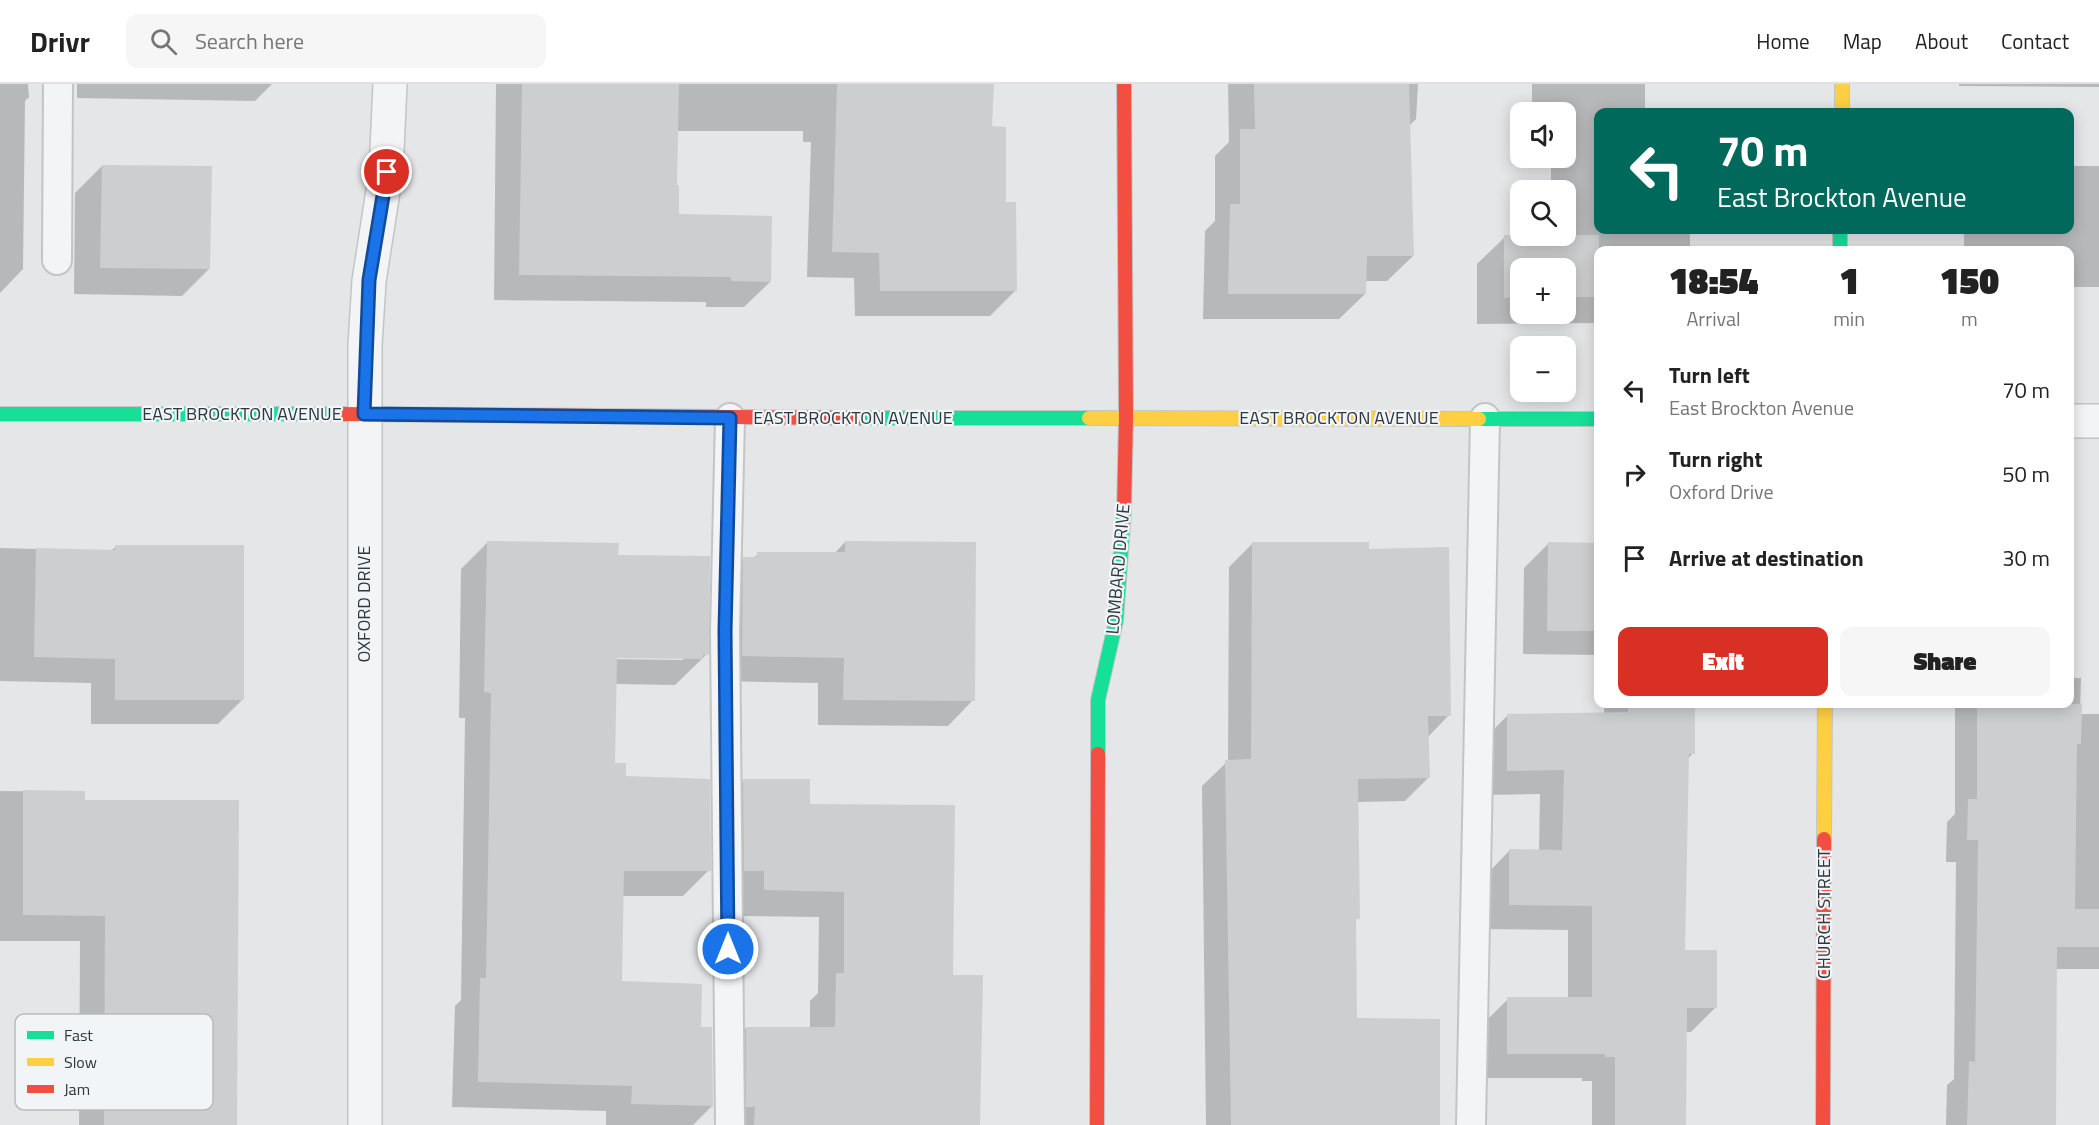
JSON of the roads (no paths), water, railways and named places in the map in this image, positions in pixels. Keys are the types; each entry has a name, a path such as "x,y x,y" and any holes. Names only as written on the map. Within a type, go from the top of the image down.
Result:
{"street":[{"name":"OXFORD DRIVE","path":"365,1125 364,414 369,280 387,172 390,84"},
{"name":"LOMBARD DRIVE","path":"1096,1125 1098,700 1116,621 1123,548 1126,417 1124,84"},
{"path":"1842,84 1842,108"},
{"name":"EAST BROCKTON AVENUE","path":"0,414 1594,419"},
{"path":"2074,421 2099,421"},
{"name":"CHURCH STREET","path":"1823,1125 1825,708"}],"lane":[{"path":"57,260 58,84"},
{"path":"730,418 725,631 730,1125"},
{"path":"1471,1125 1485,418"}]}
